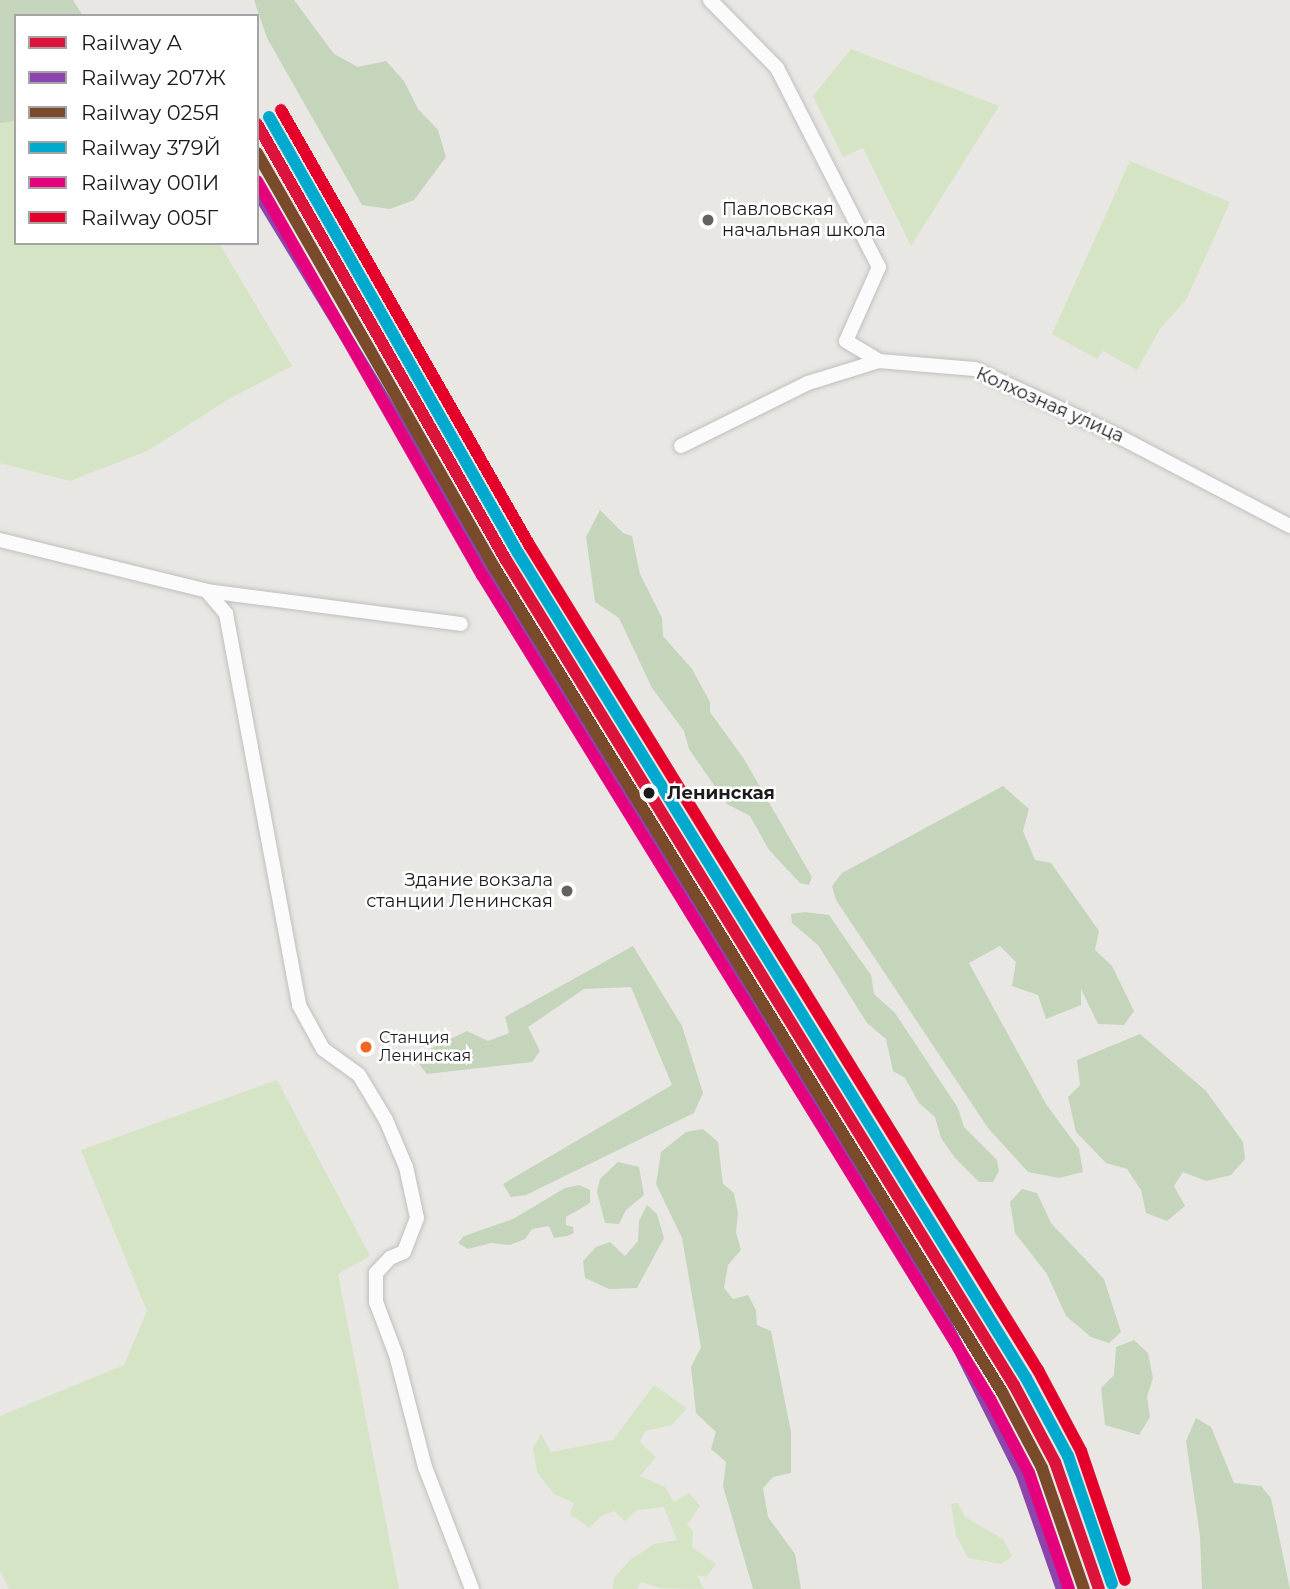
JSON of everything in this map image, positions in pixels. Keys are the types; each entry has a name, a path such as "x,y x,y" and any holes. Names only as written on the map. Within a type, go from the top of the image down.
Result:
{"street":[{"path":"710,0 777,68 879,267 846,341 879,361"},
{"name":"Колхозная улица","path":"681,446 808,383 879,361 975,369 1138,445 1290,526"},
{"path":"0,540 207,591 461,624"},
{"path":"207,591 226,614 299,1005 323,1049 359,1075 386,1120 406,1167 417,1218 404,1252 390,1258 376,1273 376,1302 396,1355 425,1467 472,1589"}],"green space":[{"path":"0,0 73,0 82,14 14,14 14,121 0,123"},
{"path":"254,0 294,0 334,54 358,67 386,61 404,81 418,109 438,130 446,157 414,200 390,209 362,205 267,38"},
{"path":"851,49 999,106 911,246 863,148 843,157 813,96"},
{"path":"14,121 14,245 220,245 292,366 229,399 147,451 70,481 0,463 0,123"},
{"path":"1130,161 1230,202 1186,300 1160,329 1137,370 1103,351 1097,359 1052,334"},
{"path":"600,510 623,533 632,536 640,574 662,618 663,636 692,669 710,702 710,712 744,759 812,877 809,885 800,883 769,850 750,816 727,804 689,749 684,731 652,688 619,618 595,602 586,537"},
{"path":"1003,786 1029,809 1023,831 1035,860 1051,863 1099,931 1095,950 1112,966 1134,1011 1124,1025 1098,1024 1081,989 1081,1005 1046,1019 1038,995 1012,986 1016,962 1000,946 969,963 1046,1104 1079,1149 1083,1172 1059,1178 1028,1172 988,1128 836,900 832,886 842,873"},
{"path":"805,912 829,915 871,975 874,994 895,1013 958,1108 964,1127 997,1160 999,1171 993,1182 979,1182 955,1158 941,1138 935,1117 919,1103 905,1078 893,1071 886,1039 867,1023 818,945 792,923 791,914"},
{"path":"633,946 682,1026 703,1093 694,1113 526,1195 511,1197 503,1184 672,1085 631,987 584,989 528,1027 540,1051 532,1062 427,1074 413,1057 467,1031 488,1041 509,1033 505,1017"},
{"path":"1140,1034 1206,1091 1243,1142 1245,1159 1231,1175 1206,1181 1183,1172 1174,1186 1185,1206 1167,1221 1146,1213 1141,1190 1127,1169 1106,1163 1076,1132 1068,1097 1080,1085 1077,1060"},
{"path":"277,1080 370,1256 338,1274 399,1589 9,1589 0,1571 0,1416 124,1365 147,1311 81,1150"},
{"path":"703,1129 718,1142 723,1184 734,1193 738,1213 736,1232 741,1250 728,1265 724,1288 733,1299 748,1295 756,1310 757,1325 771,1331 791,1432 791,1473 773,1477 763,1488 768,1517 795,1554 801,1589 753,1589 723,1486 726,1462 711,1449 716,1432 696,1413 691,1367 701,1347 682,1238 656,1184 661,1152 686,1132"},
{"path":"618,1162 639,1167 644,1195 626,1210 619,1224 605,1223 597,1192 600,1179"},
{"path":"579,1185 590,1190 590,1203 566,1217 566,1225 573,1227 574,1233 554,1238 549,1226 532,1229 525,1239 510,1245 491,1243 468,1249 458,1243 464,1236 513,1219 565,1188"},
{"path":"1022,1189 1037,1193 1051,1223 1104,1279 1121,1332 1109,1343 1091,1337 1066,1316 1047,1274 1015,1233 1010,1202"},
{"path":"647,1205 657,1214 664,1238 637,1288 609,1289 585,1278 583,1261 596,1247 610,1242 625,1256 638,1241 639,1221"},
{"path":"1134,1340 1148,1353 1153,1378 1147,1397 1150,1417 1139,1435 1105,1425 1101,1388 1114,1375 1116,1347"},
{"path":"654,1385 687,1408 672,1425 645,1431 640,1442 656,1457 640,1476 665,1487 674,1502 689,1493 700,1506 687,1525 693,1531 692,1547 716,1564 706,1577 697,1575 704,1589 660,1588 641,1582 637,1589 613,1589 614,1578 630,1560 654,1544 677,1540 664,1507 637,1510 625,1521 614,1511 601,1516 589,1528 570,1514 574,1503 554,1494 537,1472 533,1448 541,1434 551,1452 613,1440"},
{"path":"1196,1418 1211,1427 1234,1483 1261,1486 1271,1498 1290,1589 1202,1589 1200,1536 1186,1441"},
{"path":"958,1503 965,1517 1003,1539 1012,1556 1002,1564 968,1558 956,1535 951,1504"}],"rail line":[{"name":"005Г","path":"281,110 530,546 1038,1370 1081,1451 1125,1580"},
{"name":"379Й","path":"269,117 518,553 1026,1378 1068,1456 1112,1584"},
{"name":"A","path":"259,128 506,560 1014,1385 1055,1462 1099,1589"},
{"name":"025Я","path":"259,156 494,567 1002,1392 1042,1468 1084,1589"},
{"name":"001И","path":"259,185 482,575 990,1399 1029,1473 1069,1589"},
{"name":"207Ж","path":"259,194 940,1311 1022,1475 1062,1589"}],"place":[{"name":"Павловская начальная школа","path":"708,220"},
{"name":"Ленинская","path":"649,793"},
{"name":"Здание вокзала станции Ленинская","path":"567,891"},
{"name":"Станция Ленинская","path":"366,1047"}]}
